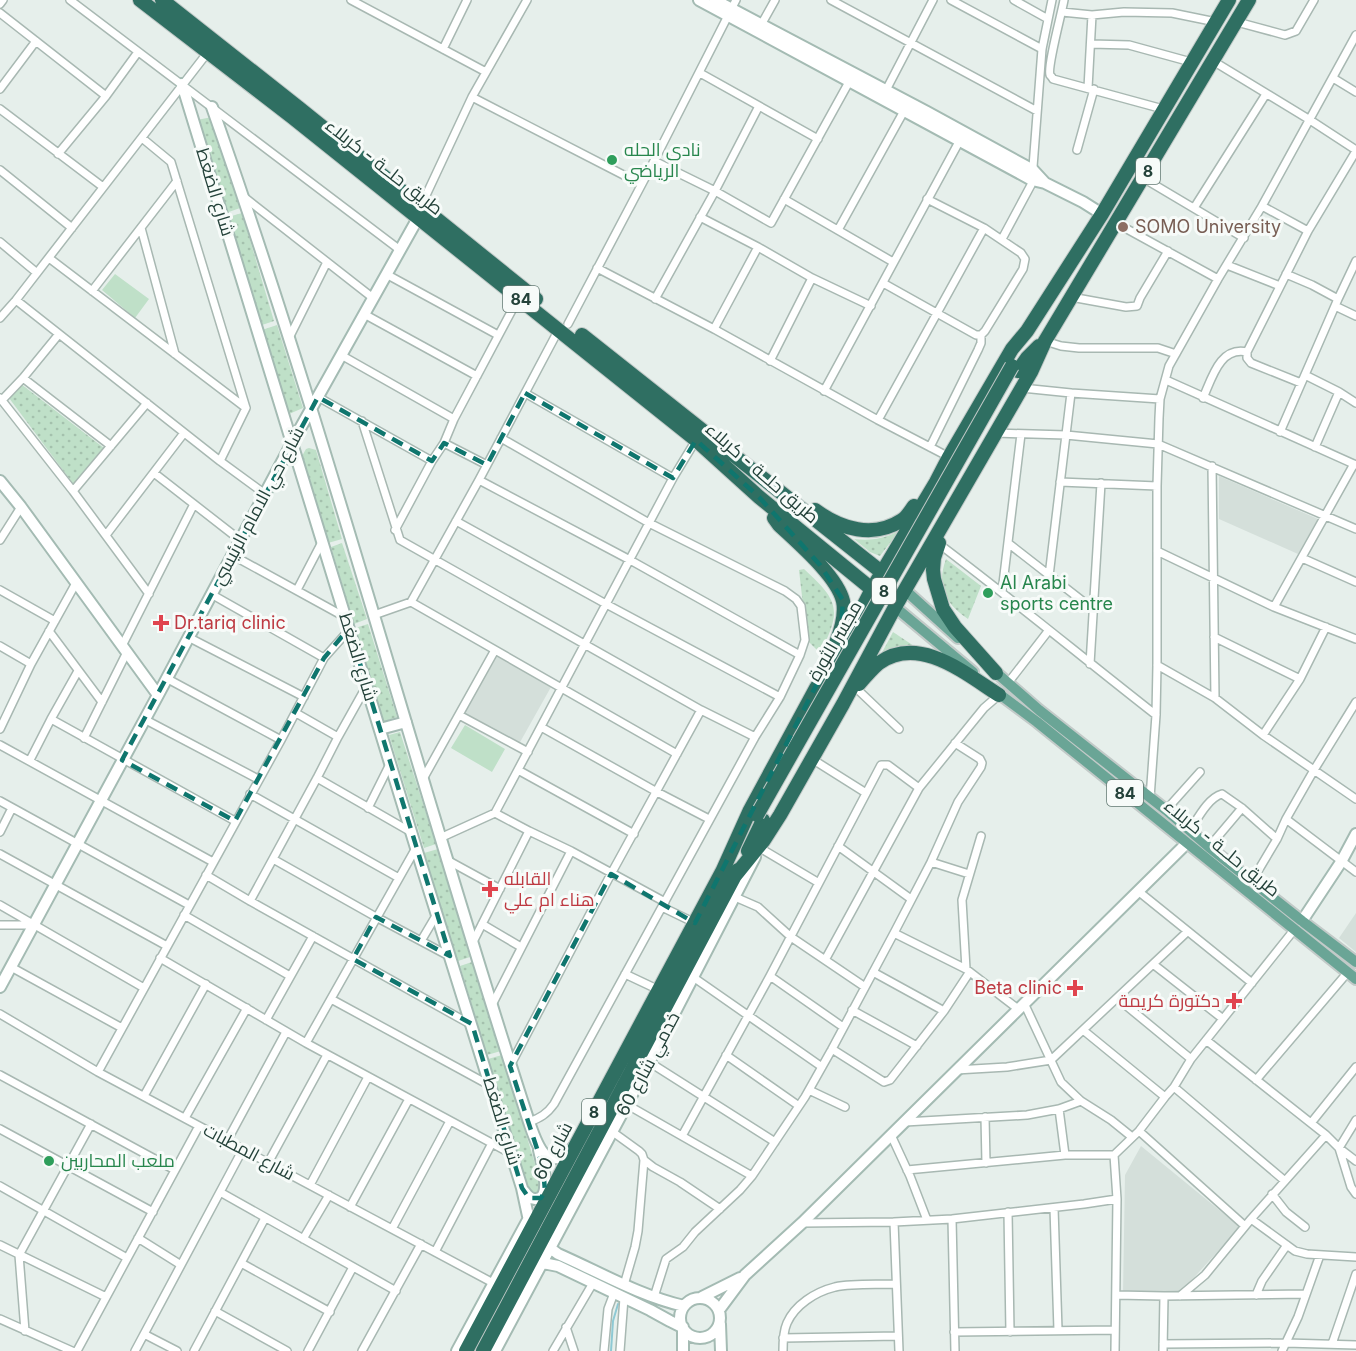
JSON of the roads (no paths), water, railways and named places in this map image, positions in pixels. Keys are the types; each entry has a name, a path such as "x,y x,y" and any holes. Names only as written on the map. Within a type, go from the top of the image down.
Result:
{"highway":[{"name":"طريق حلــة - كربلاء","path":"140,0 208,52 280,101"},
{"name":"8","path":"1027,332 1102,214 1229,0"},
{"name":"8","path":"1045,341 1249,0"},
{"name":"طريق حلــة - كربلاء","path":"169,2 280,101 563,327 759,497 895,607"},
{"name":"طريق حلــة - كربلاء","path":"420,212 519,297 563,327 758,475 905,590"},
{"name":"مجسر الثورة","path":"728,875 1015,368 1027,332"},
{"path":"816,688 841,650 872,589 1012,349 1027,332"},
{"name":"مجسر الثورة","path":"1015,368 1045,341"},
{"path":"728,875 762,844 780,815 895,607 936,542 958,497 1031,372 1045,341"},
{"path":"758,475 799,498 825,518 848,528 865,530 882,529 903,519 936,482"},
{"path":"728,875 750,810 816,688 842,629 844,609 839,591 820,565 779,525 759,497"},
{"path":"907,530 907,538 916,545 927,547 936,542"},
{"path":"936,542 934,579 945,614 996,673"},
{"path":"841,650 849,645 858,646 867,656 865,663"},
{"path":"843,704 880,663 893,656 908,654 921,654 942,659 999,695"},
{"name":"شارع 60","path":"466,1351 497,1285 579,1140 694,923 728,875"},
{"name":"شارع 60","path":"483,1351 536,1263 546,1234 622,1102 728,875"}],"main road":[{"name":"طريق حلــة - كربلاء","path":"905,590 1008,683 1036,714 1187,843 1352,975"},
{"name":"طريق حلــة - كربلاء","path":"895,607 999,695 1036,714 1150,798 1251,881 1356,962"}],"street":[{"path":"0,4 3,0"},
{"path":"70,0 400,249"},
{"path":"351,0 362,2 486,72"},
{"path":"442,49 467,0"},
{"path":"420,212 472,97 526,0"},
{"path":"699,0 732,8 849,82 883,95 904,111 1032,175"},
{"path":"715,0 883,95 1102,214"},
{"path":"761,25 775,0"},
{"path":"831,0 1037,111"},
{"path":"883,95 933,0"},
{"path":"951,0 1042,49"},
{"path":"1014,0 1048,18"},
{"path":"1002,239 1031,185 1042,49 1052,0"},
{"path":"1064,0 1052,55 1050,76 1053,79 1163,109"},
{"path":"1236,22 1290,34 1296,31 1314,0"},
{"path":"374,615 411,602 525,393 597,268 732,8"},
{"path":"1062,12 1092,15 1125,12 1172,13 1216,22"},
{"path":"0,13 106,96"},
{"path":"1077,150 1091,89 1092,15"},
{"path":"1150,798 1156,715 1157,486 1160,399 1169,366 1244,238 1356,35"},
{"path":"0,89 36,40"},
{"path":"1091,44 1129,45 1191,62"},
{"path":"58,154 106,96 138,52"},
{"path":"0,318 208,52"},
{"path":"1213,61 1356,151 1308,231 1247,352 1247,358 1251,363 1301,383"},
{"path":"700,73 818,139"},
{"path":"1333,78 1356,92"},
{"path":"654,161 716,191 771,223 849,82"},
{"name":"شارع الضغط","path":"182,84 491,1085 522,1188 530,1224"},
{"path":"1194,208 1266,93"},
{"path":"472,97 641,184"},
{"path":"654,299 716,191 759,106"},
{"name":"شارع الضغط","path":"212,107 244,197 312,407 472,944 529,1122 537,1143 545,1156 550,1158 566,1154 579,1140"},
{"path":"0,109 103,188"},
{"path":"838,230 904,111"},
{"path":"142,138 171,162 246,408 220,461"},
{"path":"824,391 960,140"},
{"path":"0,170 72,228"},
{"path":"1143,178 1244,238"},
{"path":"92,291 177,181"},
{"path":"244,197 373,298"},
{"path":"784,199 893,262"},
{"path":"883,283 976,334 981,334 986,331 1023,269 1024,256 1002,239 927,199"},
{"path":"1262,206 1308,231"},
{"name":"شارع حي الامام الرئيسي","path":"0,987 292,443 420,212"},
{"path":"700,218 758,246 812,278 871,306"},
{"path":"1116,223 1218,279"},
{"path":"141,228 175,354"},
{"path":"878,420 984,228"},
{"path":"0,242 37,273"},
{"path":"714,329 758,246"},
{"path":"1071,297 1126,307 1137,306 1168,251"},
{"path":"49,258 246,408"},
{"path":"1280,432 1356,261"},
{"path":"289,338 327,262"},
{"path":"1227,265 1280,286"},
{"path":"597,268 949,457"},
{"path":"386,274 498,335"},
{"path":"1286,274 1312,285 1356,315"},
{"path":"770,361 812,278"},
{"path":"395,530 444,443 519,297"},
{"path":"16,300 265,494"},
{"path":"364,314 477,376"},
{"path":"59,334 23,378 1,399 74,491 149,594"},
{"path":"930,447 978,350 981,334"},
{"path":"1045,341 1079,348 1158,348 1176,354"},
{"path":"1203,398 1220,362 1228,354 1241,350 1247,352"},
{"path":"341,355 454,420"},
{"path":"1305,375 1340,392 1356,403"},
{"path":"23,378 111,446"},
{"path":"1166,380 1355,464 1274,607"},
{"path":"1022,387 1160,399"},
{"path":"1315,447 1340,392"},
{"path":"525,393 673,478"},
{"path":"1049,576 1071,393"},
{"path":"318,397 432,461"},
{"path":"74,491 147,403"},
{"path":"362,421 400,540 701,710 755,737"},
{"path":"106,535 184,433"},
{"path":"995,433 1066,435 1158,444 1356,528"},
{"path":"1002,592 1021,434"},
{"path":"501,438 649,523 784,591 796,599 801,606 805,640 800,656 780,697 709,819 554,1104 543,1116 529,1122"},
{"path":"440,838 495,813 673,478 696,440"},
{"path":"444,443 487,465"},
{"path":"1212,466 1215,698"},
{"path":"154,473 240,540"},
{"path":"0,480 158,695"},
{"path":"479,480 630,560 800,656"},
{"path":"1060,482 1157,486"},
{"path":"1090,664 1101,483"},
{"path":"84,738 149,594 195,504"},
{"path":"1,536 21,507"},
{"path":"456,521 780,697"},
{"path":"297,590 322,542"},
{"path":"936,542 1156,715"},
{"path":"1008,543 1094,610"},
{"path":"1157,550 1274,607 1356,639"},
{"path":"232,555 345,617"},
{"path":"1302,558 1356,582"},
{"path":"0,729 76,583"},
{"path":"0,590 55,621"},
{"path":"211,594 324,658"},
{"path":"411,602 677,754"},
{"path":"1263,735 1300,679 1326,627"},
{"path":"98,1072 324,658 349,630"},
{"path":"1008,683 1048,630"},
{"path":"49,631 102,702"},
{"path":"188,637 304,697"},
{"path":"1214,637 1300,679"},
{"path":"0,646 32,664"},
{"path":"423,780 495,650"},
{"path":"1157,665 1215,698 1263,735 1356,799"},
{"path":"30,760 78,671"},
{"path":"166,678 281,740"},
{"path":"250,901 367,687"},
{"path":"856,688 899,729"},
{"path":"825,960 919,788 984,708 999,695"},
{"path":"1251,881 1277,839 1314,770 1356,702"},
{"path":"510,1066 701,710"},
{"path":"296,713 338,737"},
{"path":"459,715 528,752"},
{"path":"51,719 235,821"},
{"path":"144,719 258,779"},
{"path":"380,729 406,722"},
{"path":"541,726 709,819"},
{"path":"654,1297 666,1259 683,1246 694,1232 752,1176 799,1106 832,1049 931,862 958,802 981,767 980,759 956,743"},
{"path":"0,744 213,862"},
{"path":"812,759 866,793"},
{"path":"368,808 391,764"},
{"path":"682,1136 791,937 881,765 888,765 919,788"},
{"path":"518,770 634,834"},
{"path":"1166,810 1200,772"},
{"path":"317,778 412,832"},
{"path":"250,794 399,878"},
{"path":"1190,830 1215,796 1222,794 1242,808 1277,839"},
{"path":"0,801 189,905"},
{"path":"0,832 12,808"},
{"path":"1209,847 1242,808"},
{"path":"495,813 571,851 694,923"},
{"path":"1286,819 1356,872"},
{"path":"472,944 529,831"},
{"path":"1302,921 1341,862 1356,834"},
{"path":"832,1049 884,1082 890,1080 944,1011 968,971 962,900 981,836"},
{"path":"719,1310 746,1275 802,1223 1187,843"},
{"path":"762,844 819,883"},
{"name":"خدمي شارع 60","path":"622,1102 650,1062 762,844"},
{"path":"838,846 911,900"},
{"path":"306,1043 416,848"},
{"path":"492,1005 571,851"},
{"path":"0,854 167,946"},
{"path":"273,859 450,957"},
{"path":"447,860 500,889"},
{"path":"931,862 969,874"},
{"path":"206,875 471,1024"},
{"path":"1138,891 1252,983"},
{"path":"735,897 758,907 791,937 865,987"},
{"path":"0,905 144,988"},
{"path":"421,941 437,914"},
{"path":"184,915 290,976"},
{"path":"482,924 521,947"},
{"path":"0,925 34,925"},
{"path":"907,1170 1065,1155 1114,1155 1139,1131 1174,1087 1191,1059 1294,930"},
{"path":"956,1071 1051,1060 1187,932"},
{"path":"894,933 968,971 1021,1006 1061,1082 1082,1101 1132,1137"},
{"path":"266,1020 313,936"},
{"path":"160,958 327,1055 512,1155"},
{"path":"1153,964 1223,1019"},
{"path":"11,967 122,1028"},
{"path":"873,972 944,1011"},
{"path":"625,974 659,990"},
{"path":"1256,1080 1352,975"},
{"path":"770,976 843,1027"},
{"path":"693,977 822,1067"},
{"path":"144,1096 206,984"},
{"path":"1117,998 1191,1059"},
{"path":"331,999 491,1085"},
{"path":"185,1118 247,1008"},
{"path":"852,1010 917,1046"},
{"name":"شارع المطبات","path":"0,1014 98,1072 497,1285"},
{"path":"1083,1029 1165,1097"},
{"path":"227,1141 286,1032"},
{"path":"1206,1040 1356,1161"},
{"path":"268,1163 327,1055"},
{"path":"726,1055 799,1106"},
{"path":"650,1062 775,1142"},
{"path":"1311,1123 1356,1067"},
{"path":"0,1075 175,1170"},
{"path":"310,1185 368,1077"},
{"path":"1174,1087 1285,1181"},
{"path":"809,1090 845,1107"},
{"path":"350,1207 409,1099"},
{"path":"905,1122 1027,1115 1059,1109 1082,1101"},
{"path":"622,1102 752,1176"},
{"path":"1059,1109 1065,1155"},
{"path":"984,1117 986,1163"},
{"path":"1356,1120 1339,1148 1351,1187 1356,1194"},
{"path":"392,1229 450,1121"},
{"path":"25,1331 19,1255 91,1124"},
{"path":"77,1351 199,1126"},
{"path":"608,1128 639,1151 644,1160 638,1231 624,1285"},
{"name":"خدمي شارع 60","path":"495,1351 536,1263 550,1248 608,1128"},
{"path":"0,1129 153,1212"},
{"path":"1139,1131 1245,1226"},
{"path":"891,1135 927,1220"},
{"path":"1180,1296 1205,1275 1272,1194 1326,1135"},
{"path":"435,1252 492,1143"},
{"path":"522,1188 526,1195 533,1199 541,1198 545,1191 545,1177 537,1143"},
{"path":"135,1351 243,1149"},
{"path":"1114,1155 1117,1199 1115,1351"},
{"path":"644,1160 720,1209"},
{"path":"0,1196 2,1187 128,1258"},
{"path":"219,1192 396,1291"},
{"path":"1272,1194 1286,1212 1305,1227"},
{"path":"303,1239 329,1195"},
{"path":"802,1223 952,1219 1117,1199"},
{"path":"1054,1208 1058,1330"},
{"path":"1008,1212 1010,1332"},
{"path":"194,1351 265,1218"},
{"path":"952,1219 955,1351"},
{"path":"1251,1219 1295,1251 1356,1257"},
{"path":"894,1222 899,1351"},
{"path":"546,1234 550,1248 558,1254 624,1285 684,1306"},
{"path":"138,1238 181,1264"},
{"path":"362,1351 421,1244"},
{"path":"0,1245 106,1297"},
{"path":"1256,1295 1262,1281 1287,1245"},
{"path":"1282,1351 1298,1317 1320,1255"},
{"path":"566,1270 562,1263 569,1258"},
{"path":"241,1263 330,1312"},
{"path":"536,1263 553,1265 566,1270 683,1327 687,1333 699,1338 712,1334 720,1323"},
{"path":"308,1351 354,1267"},
{"path":"1332,1344 1356,1274"},
{"path":"702,1298 746,1275"},
{"path":"553,1351 593,1283"},
{"path":"783,1351 786,1324 794,1311 819,1292 848,1285 896,1284"},
{"path":"457,1351 497,1285"},
{"path":"1116,1295 1306,1294"},
{"path":"604,1351 608,1309 619,1295"},
{"path":"619,1295 620,1351"},
{"path":"1164,1296 1163,1348 1286,1343 1356,1345"},
{"path":"683,1351 683,1327 680,1315 687,1302 694,1298 709,1299 719,1310 721,1351"},
{"path":"215,1311 287,1351"},
{"path":"0,1319 72,1351"},
{"path":"566,1327 574,1351"},
{"path":"954,1332 1115,1330"},
{"path":"144,1334 177,1351"},
{"path":"783,1338 898,1336"}],"waterway":[{"path":"611,1351 613,1321 618,1304"}],"place":[{"name":"نادي الحله الرياضي","path":"612,160"},
{"name":"SOMO University","path":"1123,227"},
{"name":"Al Arabi sports centre","path":"988,593"},
{"name":"Dr.tariq clinic","path":"161,623"},
{"name":"القابله هناء ام علي","path":"490,889"},
{"name":"Beta clinic","path":"1075,988"},
{"name":"دكتورة كريمة","path":"1234,1001"},
{"name":"ملعب المحاربين","path":"49,1161"}]}
